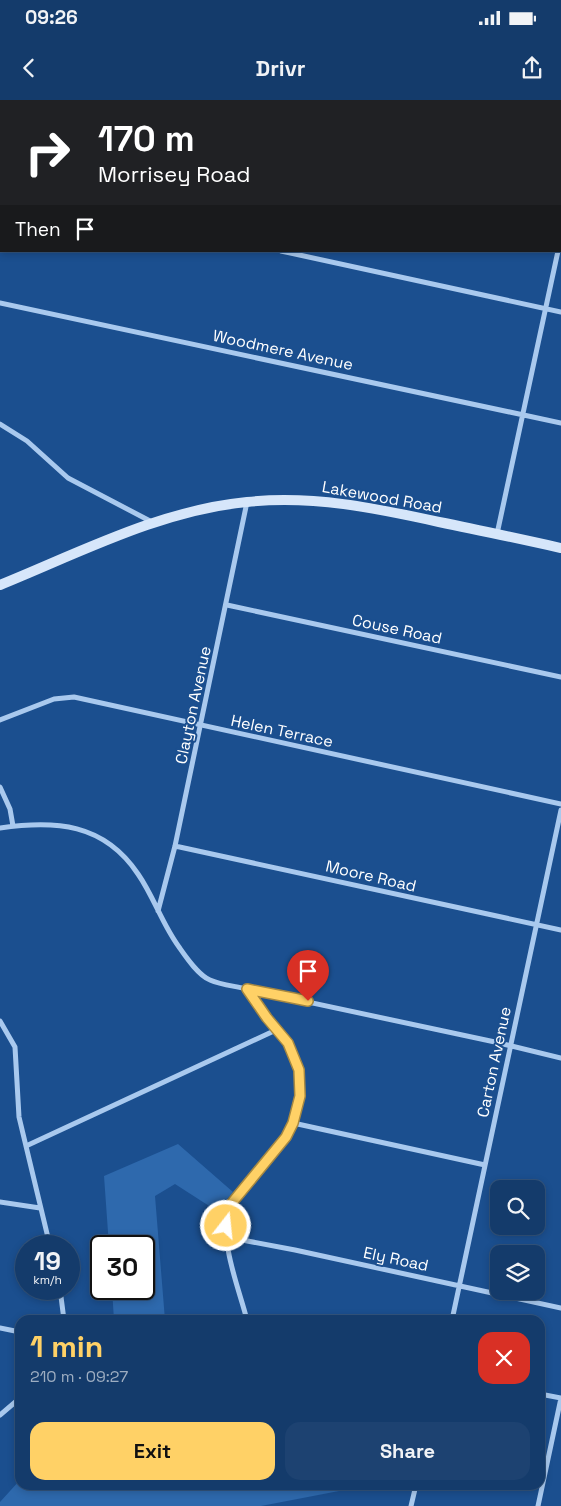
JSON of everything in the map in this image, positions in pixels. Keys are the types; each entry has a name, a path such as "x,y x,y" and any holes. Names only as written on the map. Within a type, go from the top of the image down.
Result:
{"street":[{"path":"286,252 561,312"},
{"path":"497,534 558,252"},
{"name":"Woodmere Avenue","path":"0,303 561,423"},
{"path":"0,424 27,441 68,478 154,523"},
{"name":"Lakewood Road","path":"0,585 154,523 212,508 247,502 306,500 339,502 561,548"},
{"name":"Clayton Avenue","path":"158,912 175,846 227,605 247,502"},
{"name":"Couse Road","path":"227,605 561,677"},
{"name":"Helen Terrace","path":"0,720 62,697 74,697 561,804"},
{"path":"0,787 10,809 13,826"},
{"name":"Carton Avenue","path":"453,1315 561,810"},
{"path":"0,828 57,824 77,828 96,836 112,846 127,860 138,875 174,941 206,978 247,989 561,1058"},
{"name":"Moore Road","path":"175,846 561,930"},
{"path":"246,1315 226,1237 226,1226 231,1204 286,1137 293,1123 300,1096 299,1070 288,1043 276,1030 247,989"},
{"path":"0,1021 15,1046 18,1104 47,1235"},
{"path":"26,1146 276,1030"},
{"path":"293,1123 485,1165"},
{"path":"0,1202 40,1208"},
{"name":"Ely Road","path":"226,1237 295,1250 561,1308"},
{"path":"61,1300 63,1315"},
{"path":"0,1328 15,1331"},
{"path":"545,1395 561,1398 545,1473"},
{"path":"0,1415 15,1402"},
{"path":"411,1506 415,1490"},
{"path":"538,1506 541,1490"}],"shaded area":[{"path":"178,1144 233,1192 217,1211 175,1184 155,1196 165,1315 114,1315 113,1300 155,1300 155,1235 108,1235 104,1176"},
{"path":"15,1486 15,1490 339,1491 261,1506 0,1506 0,1502"}],"route":[{"path":"226,1226 231,1204 286,1137 293,1123 300,1096 299,1070 288,1043 276,1030 247,989 308,1001"}]}
